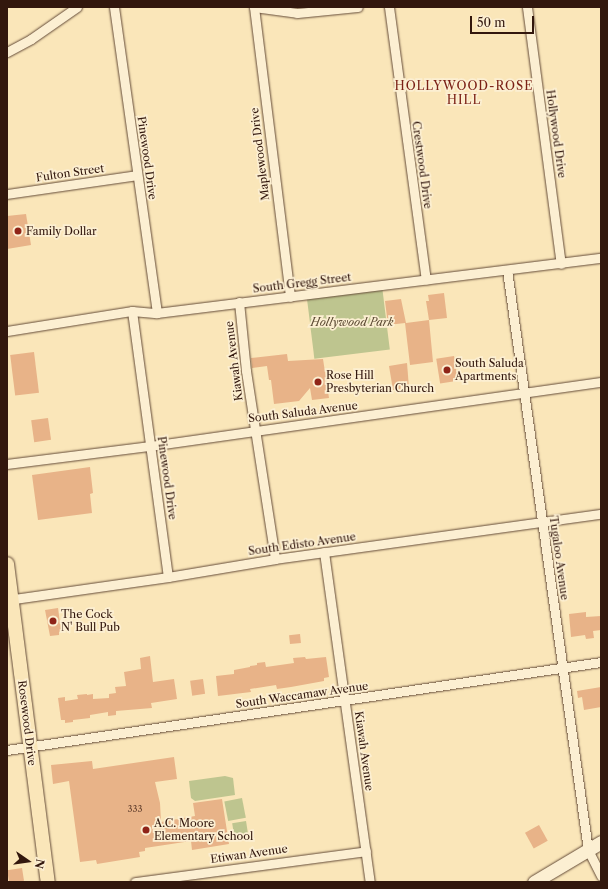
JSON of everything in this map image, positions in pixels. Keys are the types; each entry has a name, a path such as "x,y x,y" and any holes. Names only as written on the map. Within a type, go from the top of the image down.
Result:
{"main road":[{"name":"Rosewood Drive","path":"7,564 9,599 48,882"},
{"path":"534,882 601,842"}],"street":[{"path":"7,52 31,38 77,7"},
{"name":"Pinewood Drive","path":"114,7 157,313"},
{"path":"254,7 297,13 358,7"},
{"name":"Maplewood Drive","path":"254,7 290,297"},
{"name":"Crestwood Drive","path":"389,7 426,279"},
{"name":"Hollywood Drive","path":"527,7 561,264"},
{"name":"Fulton Street","path":"7,194 137,175"},
{"name":"South Gregg Street","path":"7,330 132,311 157,313 601,258"},
{"name":"Tugaloo Avenue","path":"507,270 588,850 601,876"},
{"name":"Kiawah Avenue","path":"239,302 255,430 275,559"},
{"name":"Pinewood Drive","path":"132,311 168,577"},
{"name":"South Saluda Avenue","path":"7,464 391,413 524,392 601,382"},
{"name":"South Edisto Avenue","path":"9,599 168,577 275,559 601,514"},
{"name":"Kiawah Avenue","path":"324,552 370,882"},
{"name":"South Waccamaw Avenue","path":"7,750 30,748 563,669 601,662"},
{"name":"Etiwan Avenue","path":"135,882 366,851"}],"green space":[{"name":"Hollywood Park","path":"382,286 390,350 314,359 307,295"},
{"path":"225,776 233,778 235,795 195,801 191,798 189,781"},
{"path":"242,798 246,818 228,821 224,801"},
{"path":"246,821 248,834 234,836 232,823"}],"building":[{"name":"Family Dollar","path":"26,214 31,245 7,249 7,216"},
{"path":"444,293 447,318 429,320 426,301 429,301 428,295"},
{"path":"401,299 406,323 429,320 433,362 410,365 405,323 388,325 385,301"},
{"path":"34,352 39,393 15,396 10,355"},
{"name":"Rose Hill Presbyterian Church","path":"287,354 288,361 323,359 329,398 312,400 310,388 299,401 274,404 271,380 269,380 267,366 252,368 251,358"},
{"name":"South Saluda Apartments","path":"454,356 458,381 440,384 436,359"},
{"path":"407,363 409,388 393,390 389,366"},
{"path":"48,418 51,440 34,442 31,420"},
{"path":"90,467 93,493 90,494 92,513 38,520 32,475"},
{"name":"The Cock N' Bull Pub","path":"58,608 61,631 59,632 59,635 50,636 45,610"},
{"path":"586,612 586,617 601,616 601,630 593,631 594,638 586,639 585,635 571,637 569,614"},
{"path":"300,634 301,643 290,644 289,635"},
{"path":"150,656 153,682 174,679 177,699 151,703 152,708 116,711 116,715 108,716 108,712 90,715 90,718 73,720 73,722 65,723 65,720 61,720 58,698 65,697 65,701 78,699 77,695 93,694 93,699 109,698 109,694 116,693 115,687 126,686 124,672 141,669 140,658"},
{"path":"305,657 306,659 326,657 329,677 324,678 324,681 291,687 277,689 276,685 250,689 251,692 218,696 216,676 234,674 234,670 257,665 257,663 265,662 266,667 294,663 293,658"},
{"path":"203,679 205,694 192,696 190,681"},
{"path":"601,687 601,707 584,710 582,697 578,698 577,691"},
{"path":"174,757 177,779 155,782 160,803 161,822 195,816 193,803 222,799 229,844 192,850 191,841 145,848 145,851 139,852 140,857 97,864 96,860 80,862 69,781 53,784 51,765 92,761 93,769"},
{"path":"539,825 548,841 534,849 525,833"},
{"path":"22,868 24,881 9,882 7,870"}],"place":[{"name":"Family Dollar","path":"18,231"},
{"name":"South Saluda Apartments","path":"447,370"},
{"name":"Rose Hill Presbyterian Church","path":"318,382"},
{"name":"The Cock N' Bull Pub","path":"53,621"},
{"name":"A.C. Moore Elementary School","path":"146,830"}],"district":[{"name":"HOLLYWOOD-ROSE HILL","path":"464,93"}]}
